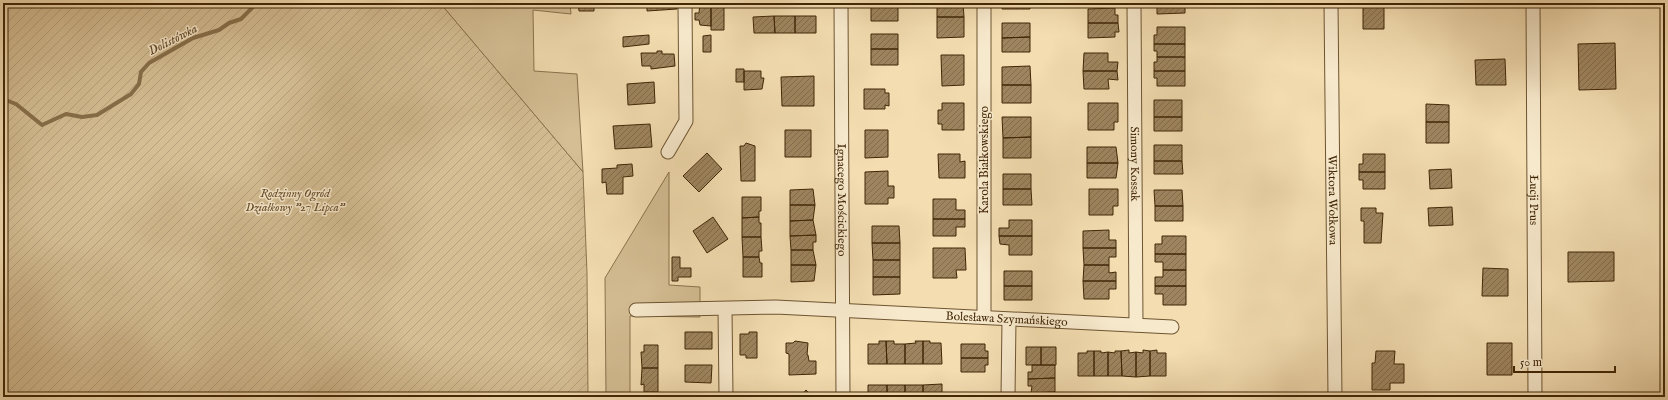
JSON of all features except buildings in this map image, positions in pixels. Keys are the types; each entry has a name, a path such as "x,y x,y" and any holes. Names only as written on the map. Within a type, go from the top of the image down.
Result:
{"street":[{"path":"668,152 686,121 685,3"},
{"name":"Ignacego Mościckiego","path":"841,3 843,397"},
{"name":"Karola Białkowskiego","path":"984,3 984,317"},
{"name":"Simony Kossak","path":"1134,3 1136,325"},
{"name":"Wiktora Wołkowa","path":"1331,3 1335,397"},
{"name":"Łucji Prus","path":"1533,3 1535,397"},
{"name":"Bolesława Szymańskiego","path":"636,310 776,307 984,317 1009,320 1172,327"},
{"path":"725,309 726,397"},
{"path":"1008,397 1009,320"}],"green space":[{"name":"Rodzinny Ogród Działkowy \"27 Lipca\"","path":"3,3 440,3 583,172 587,273 588,397 3,397"},
{"path":"440,3 570,3 571,14 533,10 534,71 577,74 583,172"},
{"path":"669,172 669,285 700,287 700,317 630,316 630,397 606,397 605,278"}],"waterway":[{"name":"Dolistówka","path":"3,99 16,104 42,125 66,114 82,117 97,115 131,94 139,84 141,72 149,63 193,38 219,30 229,23 241,19 257,3"}]}
